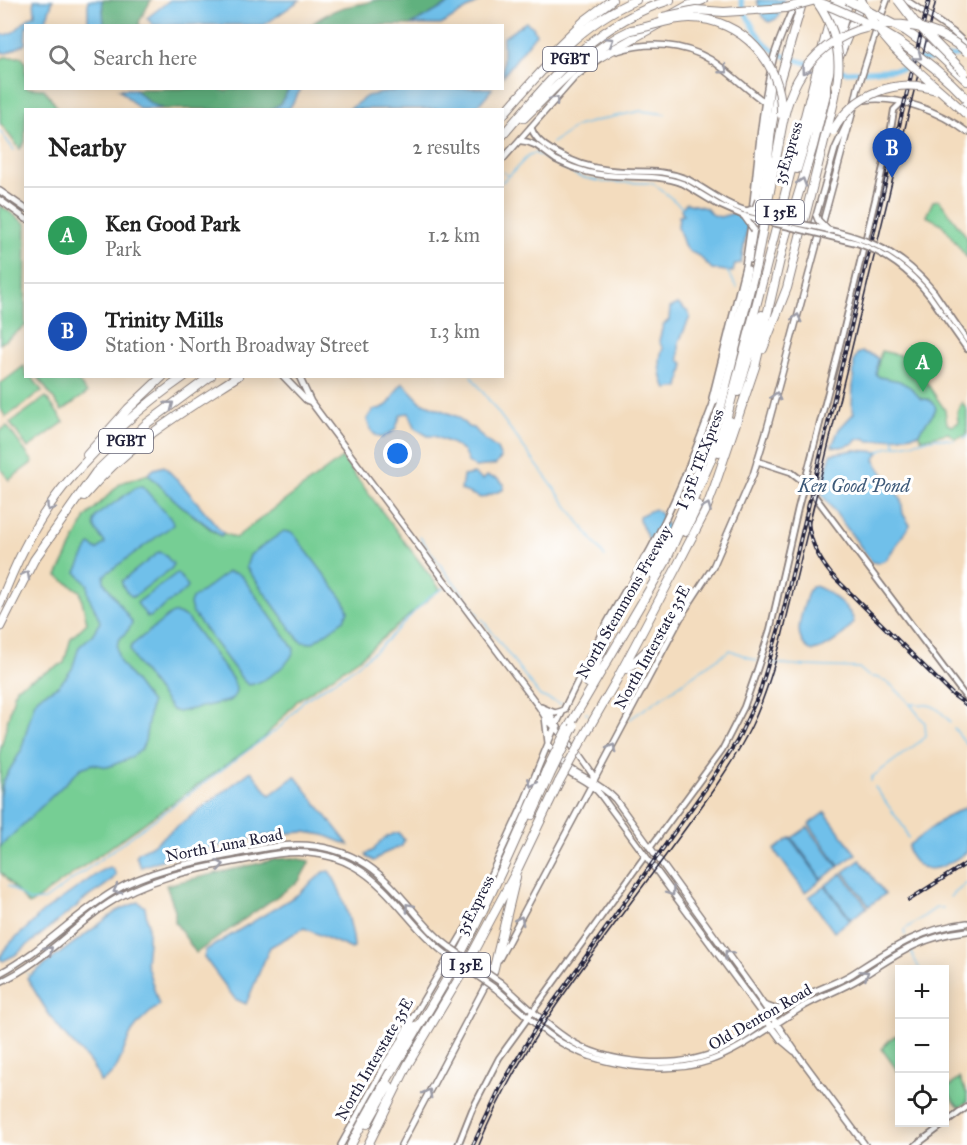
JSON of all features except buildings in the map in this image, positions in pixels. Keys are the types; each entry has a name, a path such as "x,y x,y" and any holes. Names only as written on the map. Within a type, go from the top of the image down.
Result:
{"highway":[{"path":"544,67 545,59 562,41 612,0"},
{"name":"PGBT","path":"504,114 558,52 588,27 636,0"},
{"name":"PGBT","path":"504,135 560,69 583,47 617,23 656,4 670,0"},
{"path":"600,57 651,30 687,6 704,0"},
{"path":"756,265 778,90 803,0"},
{"path":"755,367 787,288 838,88 840,62 831,28 814,0"},
{"path":"504,135 594,52 653,20 687,11 724,12 778,8 814,0 883,31 925,60 967,99"},
{"name":"North Stemmons Freeway","path":"368,1145 408,1064 461,975 583,738 616,681 705,512 755,367 785,238 813,146 826,94 823,84 826,45 835,0"},
{"path":"826,45 842,0"},
{"path":"848,0 916,38 967,79"},
{"name":"North Stemmons Freeway","path":"351,1145 374,1100 467,941 571,725 665,563 693,504 727,416 823,84 839,51 848,0"},
{"path":"839,51 862,0"},
{"path":"862,0 874,25 893,49 967,116"},
{"path":"898,0 967,79"},
{"path":"631,30 669,20 698,18 716,21 742,35 764,57 778,89 781,101 779,142"},
{"path":"636,611 689,494 721,405 756,265 789,99 801,74 825,47 845,34 871,26 888,24 912,26 938,34 967,52"},
{"name":"35Express","path":"772,265 791,188 823,84"},
{"path":"821,156 843,116 860,100 882,89 907,85 928,88 951,96 967,107"},
{"name":"I 35E TEXpress","path":"571,725 668,567 692,518 726,435 771,284 772,265"},
{"path":"68,481 83,460 128,410 161,378"},
{"name":"PGBT","path":"0,604 27,545 68,481 131,419 182,378"},
{"name":"PGBT","path":"0,627 24,578 58,524 96,472 125,442 175,401 208,378"},
{"path":"58,524 123,455 235,378"},
{"path":"571,725 620,609 645,559"},
{"path":"616,681 683,613"},
{"name":"35Express","path":"356,1145 403,1058 457,970 499,889 548,773"},
{"path":"493,972 518,868"},
{"path":"386,1065 467,941"}],"main road":[{"name":"North Interstate 35E","path":"713,404 712,398 745,266 772,65 780,38 796,0"},
{"path":"812,229 835,149 853,113 858,88 886,0"},
{"path":"906,0 954,32 967,45"},
{"path":"504,158 575,77 600,57 614,51 638,46 661,45 682,48 712,61 767,103"},
{"path":"855,101 871,99 901,103 937,114 967,132"},
{"name":"North Interstate 35E","path":"341,1145 467,926 522,807 548,743 603,630 645,559 692,462 716,400 742,299 754,233 767,103"},
{"name":"North Interstate 35E","path":"400,1145 683,613 713,567 744,497 757,460 853,113"},
{"path":"0,191 24,208"},
{"path":"754,233 745,213 755,208 758,197"},
{"path":"0,200 24,218"},
{"path":"9,207 13,200"},
{"path":"816,215 829,231"},
{"path":"285,378 310,402"},
{"path":"300,378 310,402 539,707 593,775 593,783 600,794 726,967 771,1019"},
{"path":"546,714 565,710"},
{"path":"546,714 548,743 562,763 615,799 764,1005 775,1025 865,1145"},
{"path":"583,800 593,792 600,794"},
{"path":"626,828 645,850 650,848"},
{"name":"North Luna Road","path":"0,972 33,954 96,903 138,879 202,861 292,844 328,848 367,865 396,892 426,927 451,948 500,982 533,1010"},
{"name":"North Luna Road","path":"2,981 42,957 104,906 140,886 190,870 287,853 307,853 342,861 366,874 378,884 423,935 529,1016"},
{"path":"645,856 650,856 659,866 661,865"},
{"name":"Old Denton Road","path":"721,1054 786,1007 804,996 844,979 903,941 935,929 967,923"},
{"path":"957,924 957,932"},
{"name":"Old Denton Road","path":"529,1016 556,1039 572,1049 597,1056 663,1062 721,1054 757,1037 807,1004 835,991 910,946 932,937 967,931"},
{"path":"0,972 2,981"},
{"path":"835,991 844,979"},
{"path":"764,1005 775,1009 786,1007"},
{"name":"Old Denton Road","path":"533,1010 566,1038 597,1056"},
{"path":"775,1025 779,1038 796,1052"},
{"path":"757,1037 768,1034 779,1038"}],"street":[{"path":"888,101 894,110"},
{"path":"650,848 713,763 744,707 767,639 888,147 894,110 901,103"},
{"path":"531,128 538,140 576,163 611,171 672,173 717,204 756,217 812,229 857,243 887,256 908,271 931,294 967,340"},
{"path":"520,141 528,141 558,161 588,172 613,177 659,176 685,181"},
{"path":"812,229 865,240 887,250 916,271 967,349"},
{"path":"757,460 791,472 805,483 967,699"},
{"path":"458,1145 491,1072 645,856"},
{"path":"916,1145 967,1107"}],"green space":[{"path":"102,0 151,0 140,24 104,24"},
{"path":"374,0 456,0 413,24 313,24 334,11"},
{"path":"4,57 22,57 24,90 45,90 57,107 24,108 24,143 20,149 0,123 0,60"},
{"path":"135,90 288,90 280,104 275,108 160,108 150,103"},
{"path":"939,200 967,237 967,258 942,224 926,216 933,201"},
{"path":"0,205 24,223 24,327 0,344"},
{"path":"881,351 912,361 945,410 947,424 952,426 958,423 957,412 962,402 967,410 967,435 955,438 948,433 922,439 918,434 934,413 929,399 921,399 910,387 899,381 879,377 876,374"},
{"path":"24,366 24,378 33,378 42,391 6,417 0,408 0,384"},
{"path":"39,378 76,378 87,393 62,411"},
{"path":"46,397 64,422 28,448 10,423"},
{"path":"7,426 33,462 9,480 0,468 0,431"},
{"path":"342,458 440,589 360,658 298,700 264,738 29,905 0,872 0,751 16,687 64,663 71,638 87,623 80,591 57,576 86,517 121,483 148,474 178,503 214,532 221,536 223,533 235,538"},
{"path":"293,858 310,861 299,881 196,953 175,922 175,910 166,885 277,859"},
{"path":"895,1036 895,1067 882,1049"},
{"path":"959,1078 967,1094 967,1102 960,1107 950,1096 949,1087"}],"water":[{"path":"34,0 53,0 44,24 24,24 24,44 7,53 0,52 0,35 15,31 35,15"},
{"path":"88,0 102,0 104,24 88,24"},
{"path":"170,0 300,0 265,24 152,24 147,18"},
{"path":"456,0 482,0 443,24 413,24"},
{"path":"757,0 784,0 778,18 769,22 762,16"},
{"path":"526,22 533,27 536,34 504,75 504,37"},
{"path":"120,90 135,90 150,103 160,108 138,108"},
{"path":"288,90 300,90 290,108 274,108 280,104"},
{"path":"398,90 491,90 476,108 350,108 367,96"},
{"path":"686,203 706,208 711,214 720,217 734,213 749,219 741,263 735,264 733,272 712,269 684,245 678,227 679,216 683,215 681,209"},
{"path":"678,304 688,312 690,317 679,342 679,360 684,364 679,387 667,389 661,374 660,363 663,349 659,341 663,325 669,320 670,308"},
{"name":"Ken Good Pond","path":"862,352 878,359 876,374 879,377 899,381 910,387 921,399 930,400 935,405 935,412 918,434 875,441 865,438 843,447 832,446 839,429 854,413 852,407 854,361 857,354"},
{"path":"403,383 421,402 458,417 468,427 474,428 497,449 501,458 495,465 475,467 468,462 464,452 451,443 428,436 416,429 409,413 401,414 395,430 382,438 376,435 367,419 373,410 389,403"},
{"name":"Ken Good Pond","path":"855,450 879,452 875,459 876,463 901,499 903,514 910,525 886,560 878,563 872,562 823,496 821,489 831,454"},
{"path":"164,466 223,533 221,536 178,503 148,474"},
{"path":"474,474 483,480 487,476 498,479 504,484 503,490 481,498 461,490 463,476"},
{"path":"142,486 172,520 173,525 107,573 104,576 104,582 132,622 118,642 117,653 120,662 151,703 145,741 141,750 128,759 108,767 93,764 81,768 0,847 0,797 3,781 21,751 34,704 38,697 58,686 66,677 72,669 79,647 92,635 100,622 90,599 88,585 76,572 89,546 97,550 105,543 94,526 95,519 97,515 137,487"},
{"path":"654,509 660,513 672,533 659,560 639,520 639,516"},
{"path":"284,531 293,533 345,602 348,611 344,620 312,643 302,642 296,636 246,567 250,555"},
{"path":"159,552 173,564 172,568 133,597 131,596 124,588 122,581"},
{"path":"228,572 239,574 243,578 294,649 282,667 254,684 248,685 242,679 192,612 190,604 192,599"},
{"path":"177,573 188,586 187,589 147,617 137,603"},
{"path":"815,586 839,601 849,611 854,622 835,641 812,651 805,646 799,632 808,592 811,587"},
{"path":"175,613 188,619 233,680 236,691 229,701 178,712 172,710 135,661 130,649 132,645"},
{"path":"251,771 270,795 295,776 349,845 324,835 305,832 272,834 170,857 141,867 136,856 139,852 151,846"},
{"path":"967,806 967,852 935,869 921,867 915,862 909,854 909,845 945,818"},
{"path":"825,812 856,854 839,866 809,824"},
{"path":"808,827 838,867 822,879 792,838"},
{"path":"399,833 404,840 402,846 383,854 374,861 367,857 366,854 374,850 384,838"},
{"path":"790,838 821,880 805,892 774,850"},
{"path":"860,860 885,894 869,906 844,872"},
{"path":"110,867 116,875 107,884 15,955 3,961 0,959 7,946 39,915"},
{"path":"329,871 346,907 354,947 352,949 304,928 270,947 246,1004 235,999 204,957 206,950 297,895 324,872"},
{"path":"842,873 867,907 851,919 826,885"},
{"path":"825,886 850,920 834,932 809,897"},
{"path":"138,902 145,907 148,924 146,963 159,1005 135,1028 116,1068 107,1079 100,1082 94,1068 58,1027 27,978 117,911"}],"waterway":[{"path":"741,0 755,30 767,44 786,57 811,64"},
{"path":"835,69 846,72 903,69 913,61 956,56 967,52"},
{"path":"552,143 577,126 607,118 641,111 665,114"},
{"path":"0,131 14,150"},
{"path":"504,173 509,176 529,155 535,153 580,177 603,182 653,183 683,208"},
{"path":"504,180 508,176"},
{"path":"727,271 737,287"},
{"path":"472,378 605,557"},
{"path":"879,452 886,448 936,438 954,440"},
{"path":"893,439 896,446"},
{"path":"420,537 452,581"},
{"path":"453,581 479,616"},
{"path":"8,886 29,901 45,900 280,727 304,700 348,672 380,647 429,597 445,587"},
{"path":"482,619 540,696 561,704"},
{"path":"630,719 730,650 757,661"},
{"path":"771,663 859,668 868,676 879,678 891,685 906,699 925,723 926,737 872,777 871,781"},
{"path":"911,704 934,707 950,722"},
{"path":"954,728 967,745"},
{"path":"875,787 905,829 908,838"},
{"path":"950,897 967,883"},
{"path":"905,935 904,930 936,908 943,908"},
{"path":"910,950 918,965"},
{"path":"27,973 30,976"}],"tram line":[{"path":"479,1145 497,1106 539,1031 711,793 742,744 761,705 782,637 936,0"}],"railway":[{"path":"473,1145 500,1088 538,1024 708,785 737,741 759,694 780,625 929,0"},
{"path":"808,521 815,549 831,574 953,695 967,705"},
{"path":"909,900 967,863"}],"place":[{"name":"Trinity Mills","path":"892,178"},
{"name":"Ken Good Park","path":"923,392"}]}
